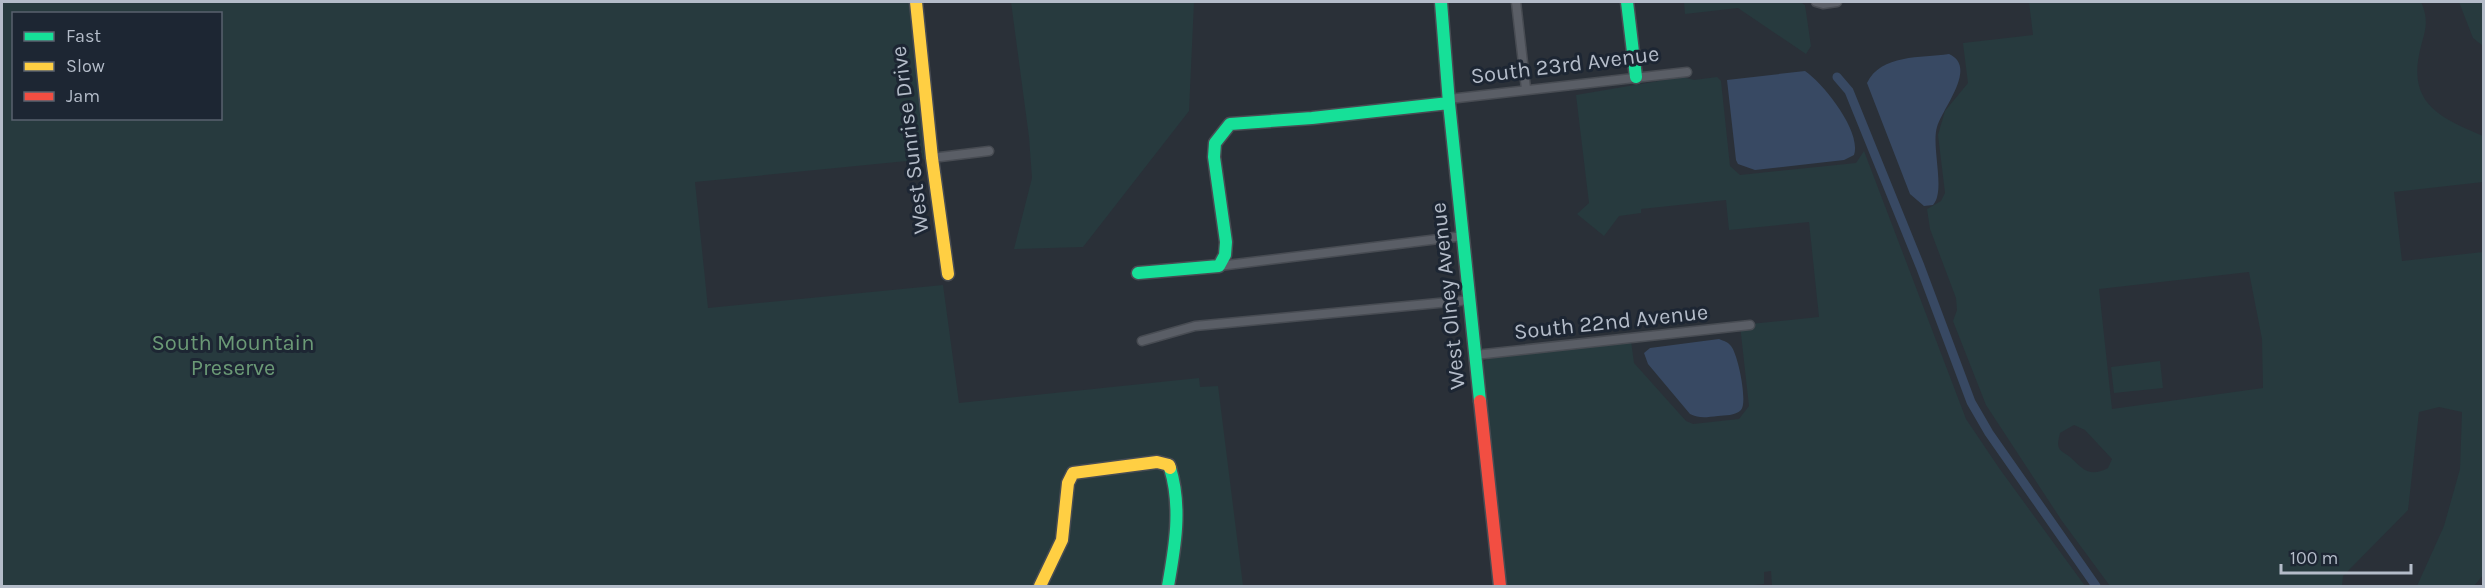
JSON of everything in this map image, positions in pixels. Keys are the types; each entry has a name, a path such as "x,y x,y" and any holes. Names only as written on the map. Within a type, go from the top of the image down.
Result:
{"street":[{"name":"West Sunrise Drive","path":"916,2 932,158 948,274"},
{"name":"West Olney Avenue","path":"1441,2 1449,101 1500,586"},
{"path":"1516,2 1526,90"},
{"path":"1627,2 1636,77"},
{"path":"1820,3 1838,2"},
{"name":"South 23rd Avenue","path":"1219,266 1226,255 1226,242 1214,157 1215,143 1230,124 1283,122 1526,90 1687,72"},
{"path":"932,158 990,151"},
{"path":"1138,273 1219,266 1463,236"},
{"path":"1142,341 1195,326 1470,300"},
{"name":"South 22nd Avenue","path":"1475,355 1750,326"},
{"path":"1040,586 1062,540 1068,483 1073,474 1157,462 1169,465 1174,478 1178,520 1168,586"}],"green space":[{"name":"South Mountain Preserve","path":"2,2 912,2 927,159 695,182 708,308 943,285 959,403 1199,378 1200,387 1218,386 1243,586 2,586"},
{"path":"1011,2 1194,2 1189,111 1083,247 1014,249 1032,178 1029,137"},
{"path":"1684,2 1800,2 1805,5 1811,46 1806,54 1738,8 1685,14"},
{"path":"2029,2 2421,2 2426,23 2417,72 2419,87 2425,99 2443,116 2483,136 2483,182 2394,192 2402,261 2483,252 2484,574 2474,586 2417,586 2444,526 2460,469 2462,412 2439,407 2419,412 2408,510 2343,576 2342,586 2110,586 2062,521 1986,405 1953,321 1957,310 1956,298 1930,229 1927,209 1941,201 1945,193 1938,135 1945,111 1968,83 1963,43 2033,35","holes":["2249,272 2262,339 2263,388 2112,409 2099,289","2074,425 2085,430 2112,459 2108,468 2096,472 2087,471 2060,449 2058,446 2060,433"]},
{"path":"2459,2 2483,2 2483,46 2473,38"},
{"path":"1682,77 1694,80 1717,77 1721,81 1730,166 1740,175 1856,163 1864,151 1966,419 2085,586 1772,586 1771,571 1764,572 1764,584 1744,586 1506,586 1483,362 1493,355 1631,341 1634,363 1686,421 1693,424 1739,419 1749,406 1740,325 1819,317 1809,222 1729,230 1726,200 1641,209 1641,213 1619,216 1604,236 1577,214 1589,203 1576,95"},
{"path":"2160,361 2163,388 2114,393 2111,367"}],"water":[{"path":"1949,54 1957,60 1960,78 1937,127 1937,198 1933,205 1924,206 1910,194 1867,83 1873,74 1892,62 1914,57"},
{"path":"1805,71 1822,86 1840,109 1852,134 1855,145 1854,155 1844,160 1755,170 1738,164 1727,80"},
{"path":"1719,339 1730,345 1734,351 1743,389 1743,406 1739,412 1733,414 1694,416 1648,364 1644,353 1650,348"}],"waterway":[{"path":"1837,77 1849,91 1920,266 1971,402 1989,433 2096,586"}],"traffic: fast":[{"path":"1441,2 1449,103 1480,401"},
{"path":"1627,2 1636,77"},
{"path":"1138,273 1219,266 1225,255 1226,242 1214,157 1215,143 1230,124 1312,118 1449,103"},
{"path":"1168,586 1175,542 1176,512 1176,497 1170,468"}],"traffic: slow":[{"path":"916,2 932,158 948,274"},
{"path":"1040,586 1062,540 1068,483 1073,473 1157,462 1169,465 1170,468"}],"traffic: jam":[{"path":"1480,401 1500,586"}]}
